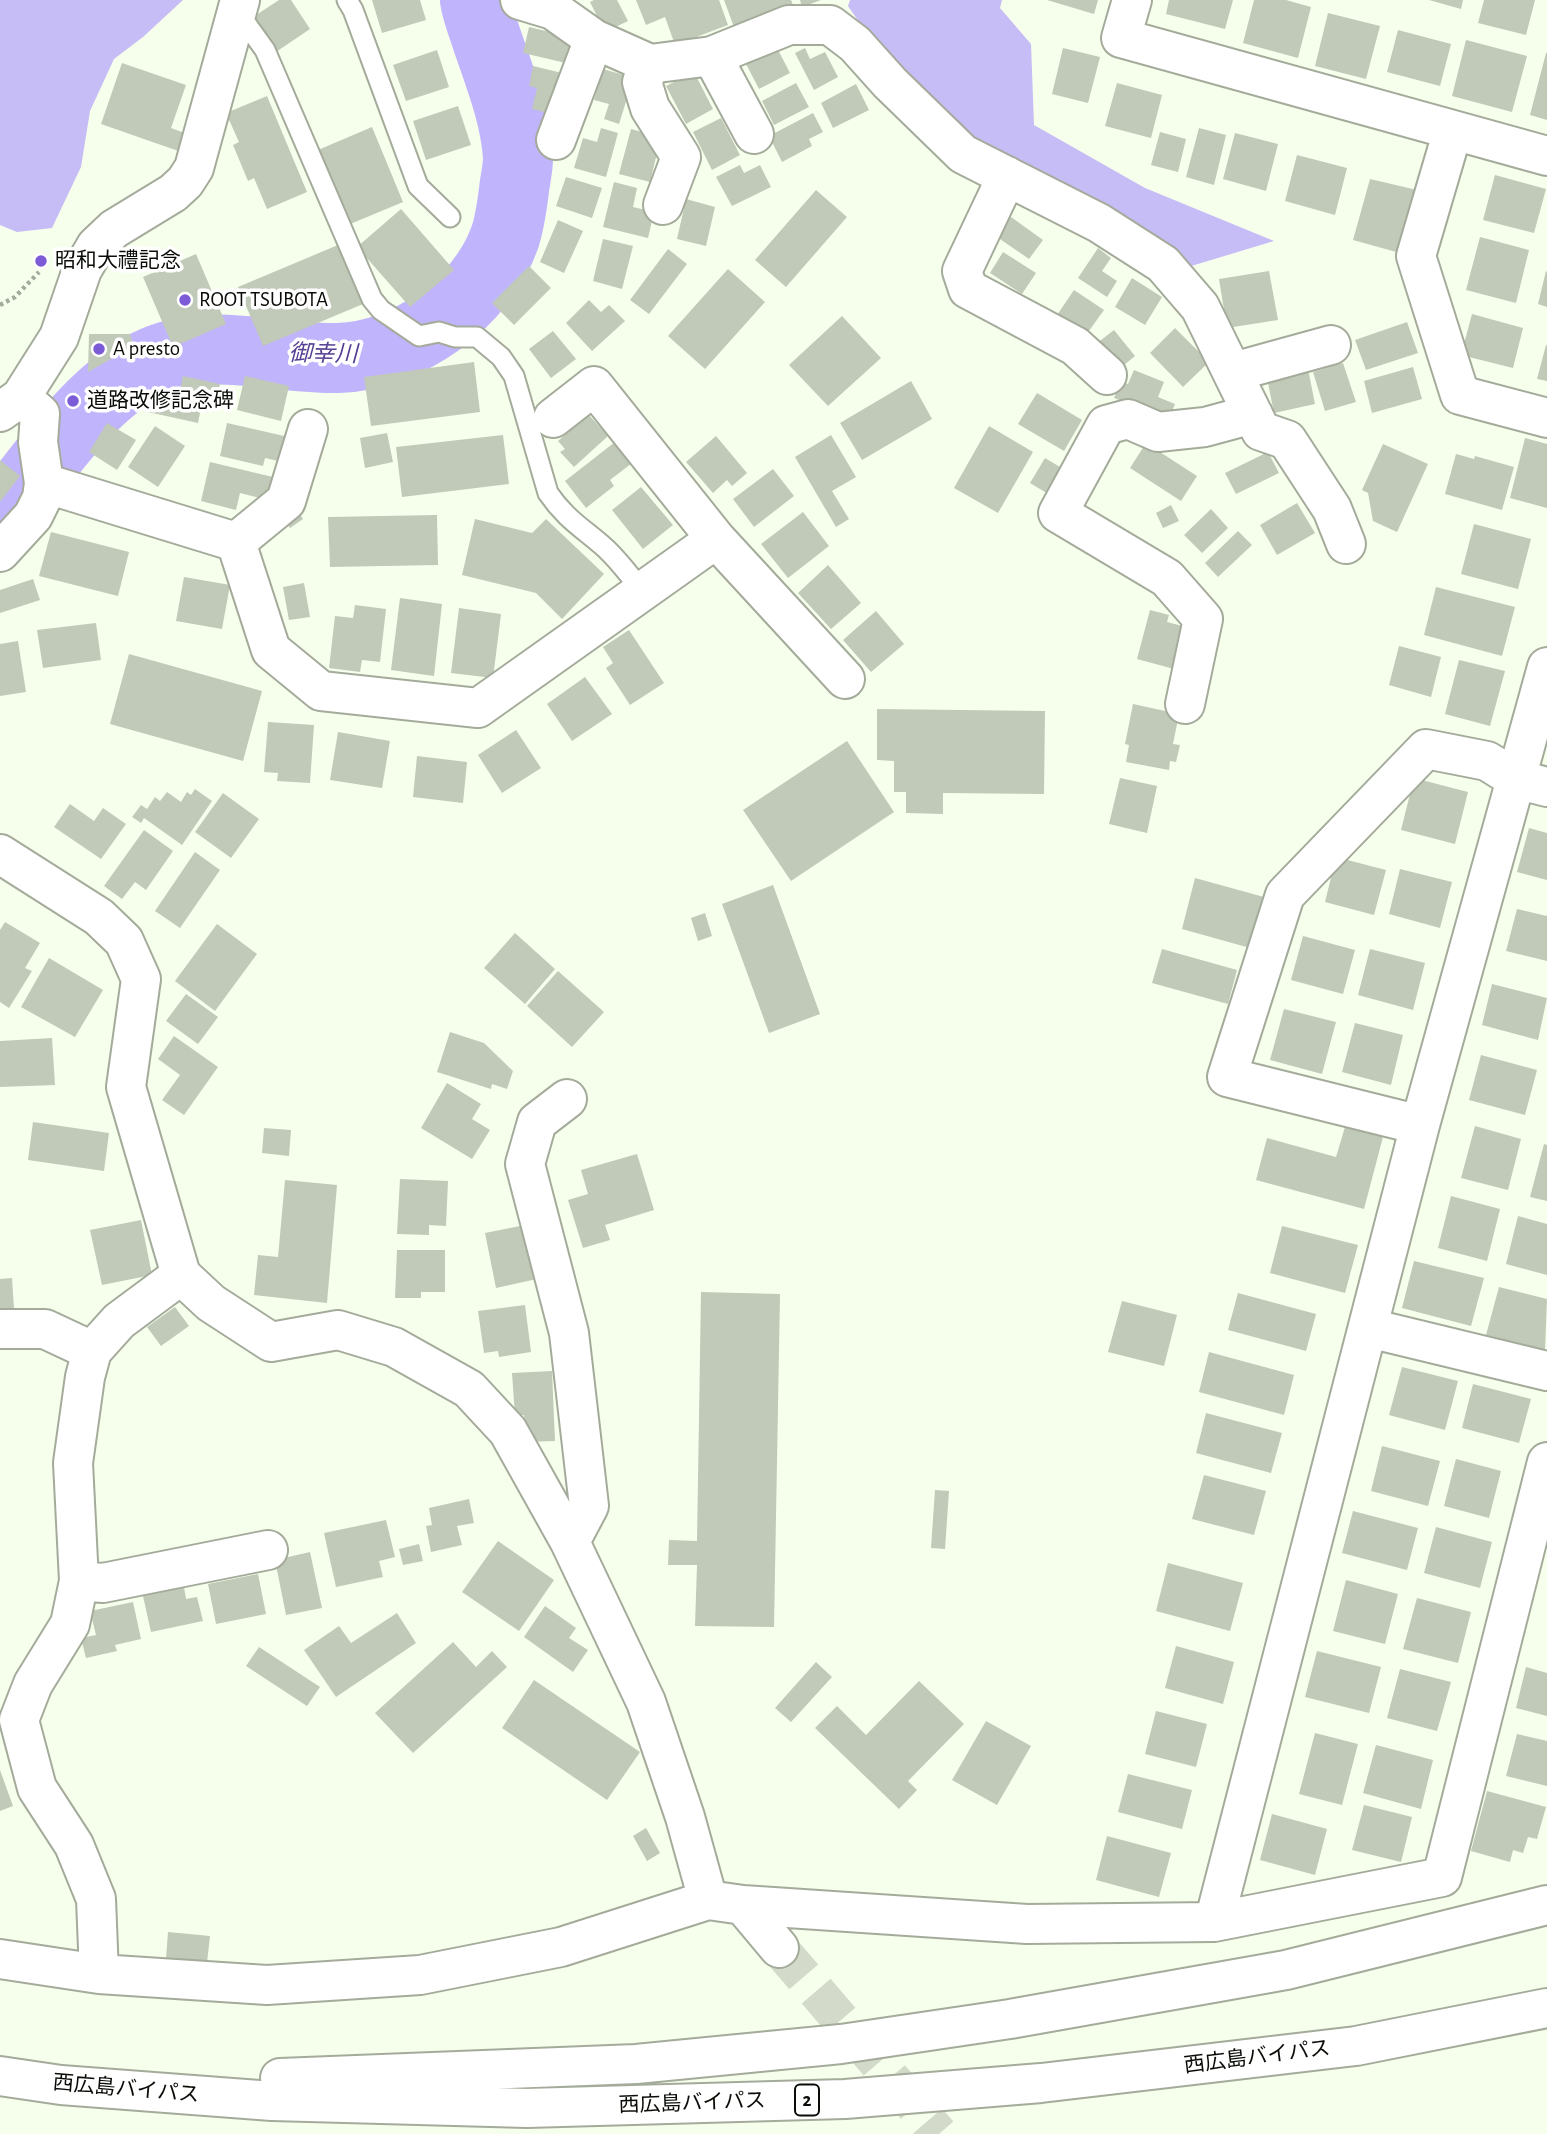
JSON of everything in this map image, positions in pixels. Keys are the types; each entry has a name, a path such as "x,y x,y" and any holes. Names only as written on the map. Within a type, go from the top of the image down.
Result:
{"main road":[{"path":"523,0 553,10 594,39 650,64 712,56 789,25 833,13 855,44 890,83 963,154 1099,223 1163,264 1200,307 1261,431 1287,440 1332,509 1346,544"},
{"path":"1132,0 1121,38 1547,156"},
{"path":"0,552 33,516 42,498 40,414 10,404 59,337 82,270 96,246 114,229 173,193 185,182 194,168 238,10"},
{"path":"556,140 594,39"},
{"path":"712,56 754,134"},
{"path":"650,64 642,82 649,108 681,157 663,205"},
{"path":"1453,130 1416,256 1460,395 1547,418"},
{"path":"1007,176 962,271 968,289 1075,345 1107,375"},
{"path":"1233,372 1331,345"},
{"path":"554,418 594,386 716,539 845,679"},
{"path":"1185,704 1203,619 1167,578 1059,513 1106,425 1128,419 1158,432 1205,427 1253,414"},
{"path":"236,542 286,501 308,429"},
{"path":"42,467 236,542"},
{"path":"236,542 271,650 321,691 478,708 716,539"},
{"path":"1214,1922 1420,1125 1532,783 1547,667"},
{"path":"1420,1125 1227,1077 1285,895 1426,749 1487,761 1532,783"},
{"path":"0,854 99,917 124,941 141,979 126,1087 181,1275 211,1303 271,1342 338,1330 394,1347 469,1389 509,1431 570,1542 646,1702 685,1818 726,1903 779,1948"},
{"path":"567,1099 537,1122 525,1164 569,1333 589,1506 570,1542"},
{"path":"99,1974 96,1899 74,1845 37,1788 19,1720 33,1684 70,1624 79,1581 73,1463 85,1377 92,1351 119,1321 181,1275"},
{"path":"1369,1328 1547,1371"},
{"path":"0,1329 45,1329 92,1351"},
{"path":"0,1959 99,1974 267,1985 420,1975 561,1947 726,1903 1027,1924 1214,1922 1442,1877 1547,1462"},
{"path":"79,1581 103,1583 268,1550"},
{"path":"61,2085 636,2064 841,2044 1010,2020 1286,1970 1547,1905"},
{"name":"西広島バイパス","path":"0,2076 61,2085 272,2102 527,2108 845,2099 1041,2083 1356,2046 1547,2008"}],"lane":[{"path":"347,0 418,186 450,217"},
{"path":"238,10 265,50 372,299 381,310 419,336 439,332 455,337 477,337 501,357 514,376 548,493 558,508 577,527 602,545 620,563 643,592"}],"shaded area":[{"path":"0,0 183,0 143,37 114,59 90,111 81,167 52,228 17,232 0,225"},
{"path":"850,0 1002,0 1000,8 1031,44 1034,125 1145,188 1274,241 1188,267 972,147 880,52 848,6"}],"building":[{"path":"279,0 291,0 310,29 273,54 250,19"},
{"path":"372,0 420,0 426,20 382,33"},
{"path":"617,0 628,21 605,32 590,2"},
{"path":"636,0 719,0 728,25 675,45 665,17 646,25"},
{"path":"724,0 791,0 793,5 734,27"},
{"path":"800,0 821,0 802,7"},
{"path":"1047,0 1098,0 1094,14"},
{"path":"1169,0 1233,0 1225,29 1166,14"},
{"path":"1254,0 1286,0 1311,7 1298,58 1243,43"},
{"path":"1429,0 1463,0 1461,9"},
{"path":"1484,0 1535,0 1526,35 1478,23"},
{"path":"1328,13 1380,26 1366,79 1315,66"},
{"path":"529,27 575,38 570,64 523,53"},
{"path":"1398,30 1451,44 1440,86 1387,72"},
{"path":"1466,40 1527,56 1512,112 1452,96"},
{"path":"777,48 790,73 759,89 746,64"},
{"path":"805,48 810,59 825,52 838,77 814,90 795,53"},
{"path":"1063,48 1100,57 1088,103 1052,94"},
{"path":"437,50 449,87 406,101 393,65"},
{"path":"1547,53 1547,120 1530,115"},
{"path":"122,63 186,85 171,128 190,135 184,153 101,124"},
{"path":"533,66 562,73 552,114 532,109 537,88 529,86"},
{"path":"603,69 627,76 623,90 629,92 619,124 604,119 609,104 594,100"},
{"path":"694,72 713,109 686,124 666,86"},
{"path":"796,83 809,107 774,125 762,101"},
{"path":"1117,83 1162,95 1151,138 1105,126"},
{"path":"856,84 869,110 833,128 821,103"},
{"path":"267,96 307,192 267,209 254,178 248,181 233,145 239,142 226,113"},
{"path":"458,106 471,145 426,160 413,121"},
{"path":"813,113 823,132 809,139 812,146 782,162 769,136"},
{"path":"721,118 740,155 712,170 693,132"},
{"path":"372,127 403,202 348,225 318,150"},
{"path":"601,128 618,133 606,177 574,168 583,138 597,142"},
{"path":"1199,128 1226,135 1214,185 1186,177"},
{"path":"631,129 661,137 650,182 619,174"},
{"path":"1160,132 1186,139 1178,172 1151,165"},
{"path":"1235,133 1278,144 1266,191 1223,179"},
{"path":"1297,155 1347,168 1335,215 1285,201"},
{"path":"740,165 744,173 760,165 771,187 732,206 716,177"},
{"path":"1495,175 1546,189 1534,233 1483,220"},
{"path":"566,177 602,188 592,218 556,206"},
{"path":"1370,179 1417,190 1400,253 1353,240"},
{"path":"614,182 637,188 633,207 654,212 648,238 603,227"},
{"path":"816,190 847,217 786,287 755,260"},
{"path":"686,199 715,207 706,246 677,239"},
{"path":"401,209 454,270 410,307 357,247"},
{"path":"1011,217 1043,240 1029,259 997,237"},
{"path":"558,220 583,231 564,273 540,262"},
{"path":"1480,237 1529,250 1516,303 1466,290"},
{"path":"603,239 633,246 622,289 593,281"},
{"path":"338,245 363,304 263,346 238,287"},
{"path":"1098,248 1111,258 1102,271 1117,281 1107,297 1078,278"},
{"path":"668,249 687,264 649,314 630,300"},
{"path":"1003,252 1036,273 1022,294 990,273"},
{"name":"ROOT TSUBOTA","path":"196,254 226,324 173,347 143,277"},
{"path":"529,266 551,288 514,325 492,303"},
{"path":"728,269 765,302 705,369 668,336"},
{"path":"1269,271 1278,320 1227,328 1219,279"},
{"path":"1547,272 1547,307 1538,304"},
{"path":"1132,278 1162,297 1145,325 1115,307"},
{"path":"1074,290 1104,310 1086,335 1057,315"},
{"path":"589,300 601,312 609,305 625,321 592,351 566,323"},
{"path":"1472,314 1523,328 1513,368 1461,355"},
{"path":"842,316 881,358 828,406 789,365"},
{"path":"1407,322 1418,353 1366,370 1355,340"},
{"path":"1175,328 1209,362 1183,387 1150,353"},
{"path":"1114,330 1135,356 1113,374 1092,347"},
{"path":"553,331 576,359 551,378 529,349"},
{"path":"89,334 130,334 134,346 88,372"},
{"path":"1547,345 1547,381 1537,379"},
{"path":"474,362 480,412 371,426 364,377"},
{"path":"1343,363 1356,402 1325,411 1313,372"},
{"path":"1413,367 1422,399 1372,413 1364,381"},
{"path":"1308,369 1315,404 1274,413 1267,378"},
{"path":"1134,370 1164,382 1158,397 1175,404 1169,419 1114,398 1121,381 1128,384"},
{"path":"183,376 220,384 215,406 202,403 198,423 148,412 153,389 179,395"},
{"path":"245,376 289,386 281,421 237,410"},
{"path":"911,381 932,419 862,460 840,423"},
{"path":"1037,393 1082,420 1064,451 1018,424"},
{"path":"588,414 608,436 574,467 560,452 565,449 558,441"},
{"path":"107,423 136,440 117,470 89,452"},
{"path":"227,423 293,438 287,463 265,458 263,466 220,456"},
{"path":"155,426 185,446 158,487 128,467"},
{"path":"989,426 1033,452 998,513 954,488"},
{"path":"387,433 393,462 365,468 360,438"},
{"path":"503,435 509,484 402,497 396,447"},
{"path":"831,435 856,477 832,491 849,519 836,527 795,457"},
{"path":"716,436 747,473 732,486 727,480 713,493 686,462"},
{"path":"1525,438 1547,444 1547,508 1510,498"},
{"path":"615,442 632,463 610,480 614,486 586,508 565,481"},
{"path":"1146,443 1197,476 1181,501 1130,468"},
{"path":"1383,444 1428,464 1397,532 1373,521 1368,493 1362,490"},
{"path":"1268,452 1279,473 1236,494 1225,473"},
{"path":"1456,454 1474,459 1475,456 1514,467 1502,510 1445,494"},
{"path":"1045,458 1065,470 1050,495 1030,483"},
{"path":"0,460 20,476 0,502"},
{"path":"210,462 277,478 272,501 240,493 236,510 201,501"},
{"path":"773,469 794,496 754,527 733,499"},
{"path":"641,487 673,525 643,549 612,510"},
{"path":"1297,503 1315,533 1277,555 1260,525"},
{"path":"1171,505 1179,521 1163,528 1156,513"},
{"path":"1211,509 1228,528 1202,553 1184,535"},
{"path":"298,512 303,519 290,528 285,521"},
{"path":"803,512 829,546 788,578 761,544"},
{"path":"437,515 438,565 330,567 328,517"},
{"path":"475,519 532,533 546,519 604,574 562,619 536,593 462,575"},
{"path":"1474,524 1531,539 1518,589 1461,574"},
{"path":"1238,531 1252,545 1218,577 1205,563"},
{"path":"51,532 129,552 118,596 39,576"},
{"path":"828,565 861,603 831,629 798,593"},
{"path":"184,577 230,585 222,629 176,621"},
{"path":"33,579 40,600 0,613 0,590"},
{"path":"304,583 310,617 289,620 283,587"},
{"path":"1436,587 1515,607 1502,656 1424,635"},
{"path":"400,598 442,604 434,676 391,670"},
{"path":"355,605 386,609 380,662 362,660 360,672 329,668 335,616 353,618"},
{"path":"459,608 501,614 493,678 451,673"},
{"path":"1150,610 1169,615 1167,622 1186,627 1174,669 1137,659"},
{"path":"876,611 904,644 871,672 843,640"},
{"path":"96,623 101,660 43,668 37,630"},
{"path":"629,630 664,683 630,705 606,668 613,663 603,647"},
{"path":"18,641 26,692 0,696 0,644"},
{"path":"1399,646 1441,657 1431,697 1389,685"},
{"path":"129,654 262,691 243,761 110,724"},
{"path":"1459,660 1505,671 1490,726 1445,714"},
{"path":"585,677 612,714 572,741 547,704"},
{"path":"1133,704 1179,714 1173,744 1180,745 1176,762 1170,761 1169,770 1126,762 1129,745 1125,744"},
{"path":"877,709 1045,711 1044,794 943,793 943,814 906,813 906,792 894,792 894,761 877,760"},
{"path":"268,722 314,725 310,783 277,781 278,773 264,772"},
{"path":"516,730 541,768 502,793 478,755"},
{"path":"338,732 390,741 382,788 330,780"},
{"path":"847,741 894,812 791,881 743,810"},
{"path":"417,756 467,762 463,803 413,797"},
{"path":"1120,778 1157,786 1147,833 1109,824"},
{"path":"1414,778 1468,792 1455,844 1401,830"},
{"path":"195,789 212,801 182,845 144,818 141,823 132,817 141,805 147,809 155,797 160,801 167,792 181,802 187,792 191,795"},
{"path":"223,793 259,819 231,858 195,832"},
{"path":"70,804 94,821 103,808 126,824 101,859 54,827"},
{"path":"1529,828 1547,833 1547,880 1517,872"},
{"path":"144,830 173,851 146,890 135,882 122,899 104,886"},
{"path":"195,852 220,870 180,928 155,911"},
{"path":"1336,857 1386,870 1374,915 1325,902"},
{"path":"1400,869 1452,882 1440,928 1389,914"},
{"path":"1195,878 1264,897 1250,948 1182,929"},
{"path":"773,885 820,1014 769,1033 722,904"},
{"path":"1517,909 1547,916 1547,961 1506,951"},
{"path":"705,913 712,936 698,941 691,918"},
{"path":"5,922 40,943 25,968 32,971 9,1008 0,1002 0,930"},
{"path":"217,924 257,954 215,1011 175,981"},
{"path":"515,933 555,969 525,1004 484,968"},
{"path":"1303,936 1355,950 1343,994 1291,980"},
{"path":"1162,949 1237,970 1228,1004 1152,983"},
{"path":"1370,949 1425,963 1413,1010 1358,995"},
{"path":"49,958 103,990 75,1037 21,1007"},
{"path":"558,971 604,1012 572,1047 527,1006"},
{"path":"1492,984 1547,998 1538,1040 1482,1025"},
{"path":"186,994 218,1017 198,1044 166,1021"},
{"path":"1284,1009 1336,1022 1322,1074 1270,1060"},
{"path":"1355,1023 1403,1035 1391,1085 1342,1072"},
{"path":"450,1032 484,1043 513,1071 507,1089 492,1084 491,1089 437,1072"},
{"path":"174,1036 218,1067 184,1115 162,1100 180,1075 158,1059"},
{"path":"52,1038 55,1085 0,1087 0,1041"},
{"path":"1481,1055 1537,1070 1525,1115 1469,1100"},
{"path":"447,1083 481,1104 472,1119 490,1130 472,1159 421,1128"},
{"path":"33,1122 109,1133 104,1171 28,1160"},
{"path":"1475,1126 1521,1139 1508,1190 1461,1178"},
{"path":"1345,1127 1383,1137 1364,1209 1256,1180 1267,1138 1336,1157"},
{"path":"264,1128 291,1130 289,1156 262,1153"},
{"path":"1544,1144 1547,1145 1547,1201 1530,1197"},
{"path":"637,1154 654,1210 605,1225 610,1240 583,1248 568,1200 588,1194 581,1170"},
{"path":"400,1179 448,1181 446,1226 429,1225 429,1235 397,1234"},
{"path":"285,1180 337,1185 327,1303 254,1295 258,1255 278,1257"},
{"path":"1451,1196 1500,1209 1487,1261 1438,1248"},
{"path":"1518,1216 1547,1224 1547,1275 1506,1264"},
{"path":"141,1220 152,1275 102,1285 90,1230"},
{"path":"525,1225 537,1279 496,1288 485,1233"},
{"path":"1282,1226 1358,1245 1345,1293 1270,1273"},
{"path":"397,1250 445,1250 445,1292 421,1292 421,1298 395,1298"},
{"path":"1414,1261 1484,1278 1471,1326 1402,1308"},
{"path":"12,1278 14,1309 0,1309 0,1279"},
{"path":"1499,1287 1547,1299 1545,1351 1486,1335"},
{"path":"701,1292 780,1294 774,1627 695,1626 697,1565 668,1565 669,1540 697,1541"},
{"path":"1238,1293 1316,1314 1306,1351 1228,1330"},
{"path":"1122,1301 1177,1315 1164,1366 1108,1352"},
{"path":"525,1305 531,1352 499,1357 498,1351 484,1353 478,1311"},
{"path":"175,1307 189,1326 161,1346 147,1327"},
{"path":"1209,1352 1294,1375 1284,1415 1199,1392"},
{"path":"1402,1367 1458,1381 1445,1430 1389,1415"},
{"path":"552,1371 555,1441 525,1442 524,1415 515,1416 512,1373"},
{"path":"1473,1384 1531,1399 1519,1443 1462,1428"},
{"path":"1206,1413 1282,1433 1271,1473 1196,1453"},
{"path":"1382,1446 1440,1461 1428,1506 1371,1491"},
{"path":"1456,1459 1501,1471 1489,1518 1444,1506"},
{"path":"1204,1475 1266,1491 1254,1535 1192,1519"},
{"path":"935,1490 949,1491 945,1549 931,1548"},
{"path":"469,1499 474,1523 457,1526 462,1545 431,1552 426,1526 432,1525 429,1508"},
{"path":"1353,1511 1418,1528 1407,1570 1342,1553"},
{"path":"386,1520 395,1557 379,1561 383,1577 336,1587 324,1533"},
{"path":"1436,1527 1492,1542 1480,1588 1424,1573"},
{"path":"498,1541 554,1580 519,1631 462,1592"},
{"path":"419,1544 423,1561 403,1565 399,1549"},
{"path":"310,1552 322,1608 286,1615 275,1560"},
{"path":"1168,1563 1243,1583 1230,1631 1156,1611"},
{"path":"258,1574 266,1614 216,1624 208,1584"},
{"path":"1346,1580 1398,1594 1385,1644 1333,1631"},
{"path":"184,1587 186,1599 197,1597 203,1621 151,1632 143,1596"},
{"path":"1417,1598 1471,1612 1458,1663 1403,1649"},
{"path":"133,1602 141,1639 115,1645 117,1651 86,1658 81,1638 96,1635 90,1611"},
{"path":"545,1606 576,1628 569,1638 588,1650 573,1672 524,1637"},
{"path":"397,1613 416,1643 336,1697 304,1650 339,1626 351,1643"},
{"path":"453,1642 476,1667 492,1651 507,1667 413,1753 375,1713"},
{"path":"1176,1646 1234,1662 1223,1704 1165,1688"},
{"path":"259,1647 320,1687 307,1706 246,1666"},
{"path":"1317,1651 1381,1667 1369,1713 1305,1697"},
{"path":"816,1662 832,1677 791,1722 775,1708"},
{"path":"1526,1667 1547,1673 1547,1716 1516,1708"},
{"path":"1400,1669 1451,1682 1437,1731 1387,1718"},
{"path":"534,1680 640,1752 607,1800 502,1728"},
{"path":"919,1681 964,1724 908,1781 917,1790 899,1809 815,1728 837,1706 866,1735"},
{"path":"1156,1711 1207,1724 1196,1767 1145,1754"},
{"path":"986,1721 1031,1746 997,1805 952,1780"},
{"path":"1315,1733 1358,1744 1342,1805 1299,1794"},
{"path":"1517,1734 1547,1741 1547,1786 1506,1776"},
{"path":"1376,1745 1433,1760 1421,1809 1363,1793"},
{"path":"0,1770 13,1806 0,1811"},
{"path":"1128,1774 1192,1790 1182,1829 1118,1812"},
{"path":"1487,1791 1546,1807 1537,1839 1528,1837 1523,1853 1513,1850 1510,1862 1471,1851"},
{"path":"1364,1805 1412,1817 1401,1862 1352,1850"},
{"path":"1272,1814 1327,1829 1315,1875 1260,1860"},
{"path":"646,1828 660,1853 647,1861 633,1836"},
{"path":"1107,1836 1171,1853 1159,1897 1096,1880"},
{"path":"168,1932 210,1936 207,1963 166,1959"}],"waterway":[{"name":"御幸川","path":"0,519 50,453 89,409 132,373 155,361 200,350 246,351 315,358 364,355 390,348 415,336 460,304 494,261 505,237 511,214 518,158 511,113 475,0"}],"tunnel":[{"path":"779,1948 939,2134"}],"place":[{"name":"昭和大禮記念","path":"41,261"},
{"name":"ROOT TSUBOTA","path":"185,300"},
{"name":"A presto","path":"99,349"},
{"name":"道路改修記念碑","path":"73,401"}]}
